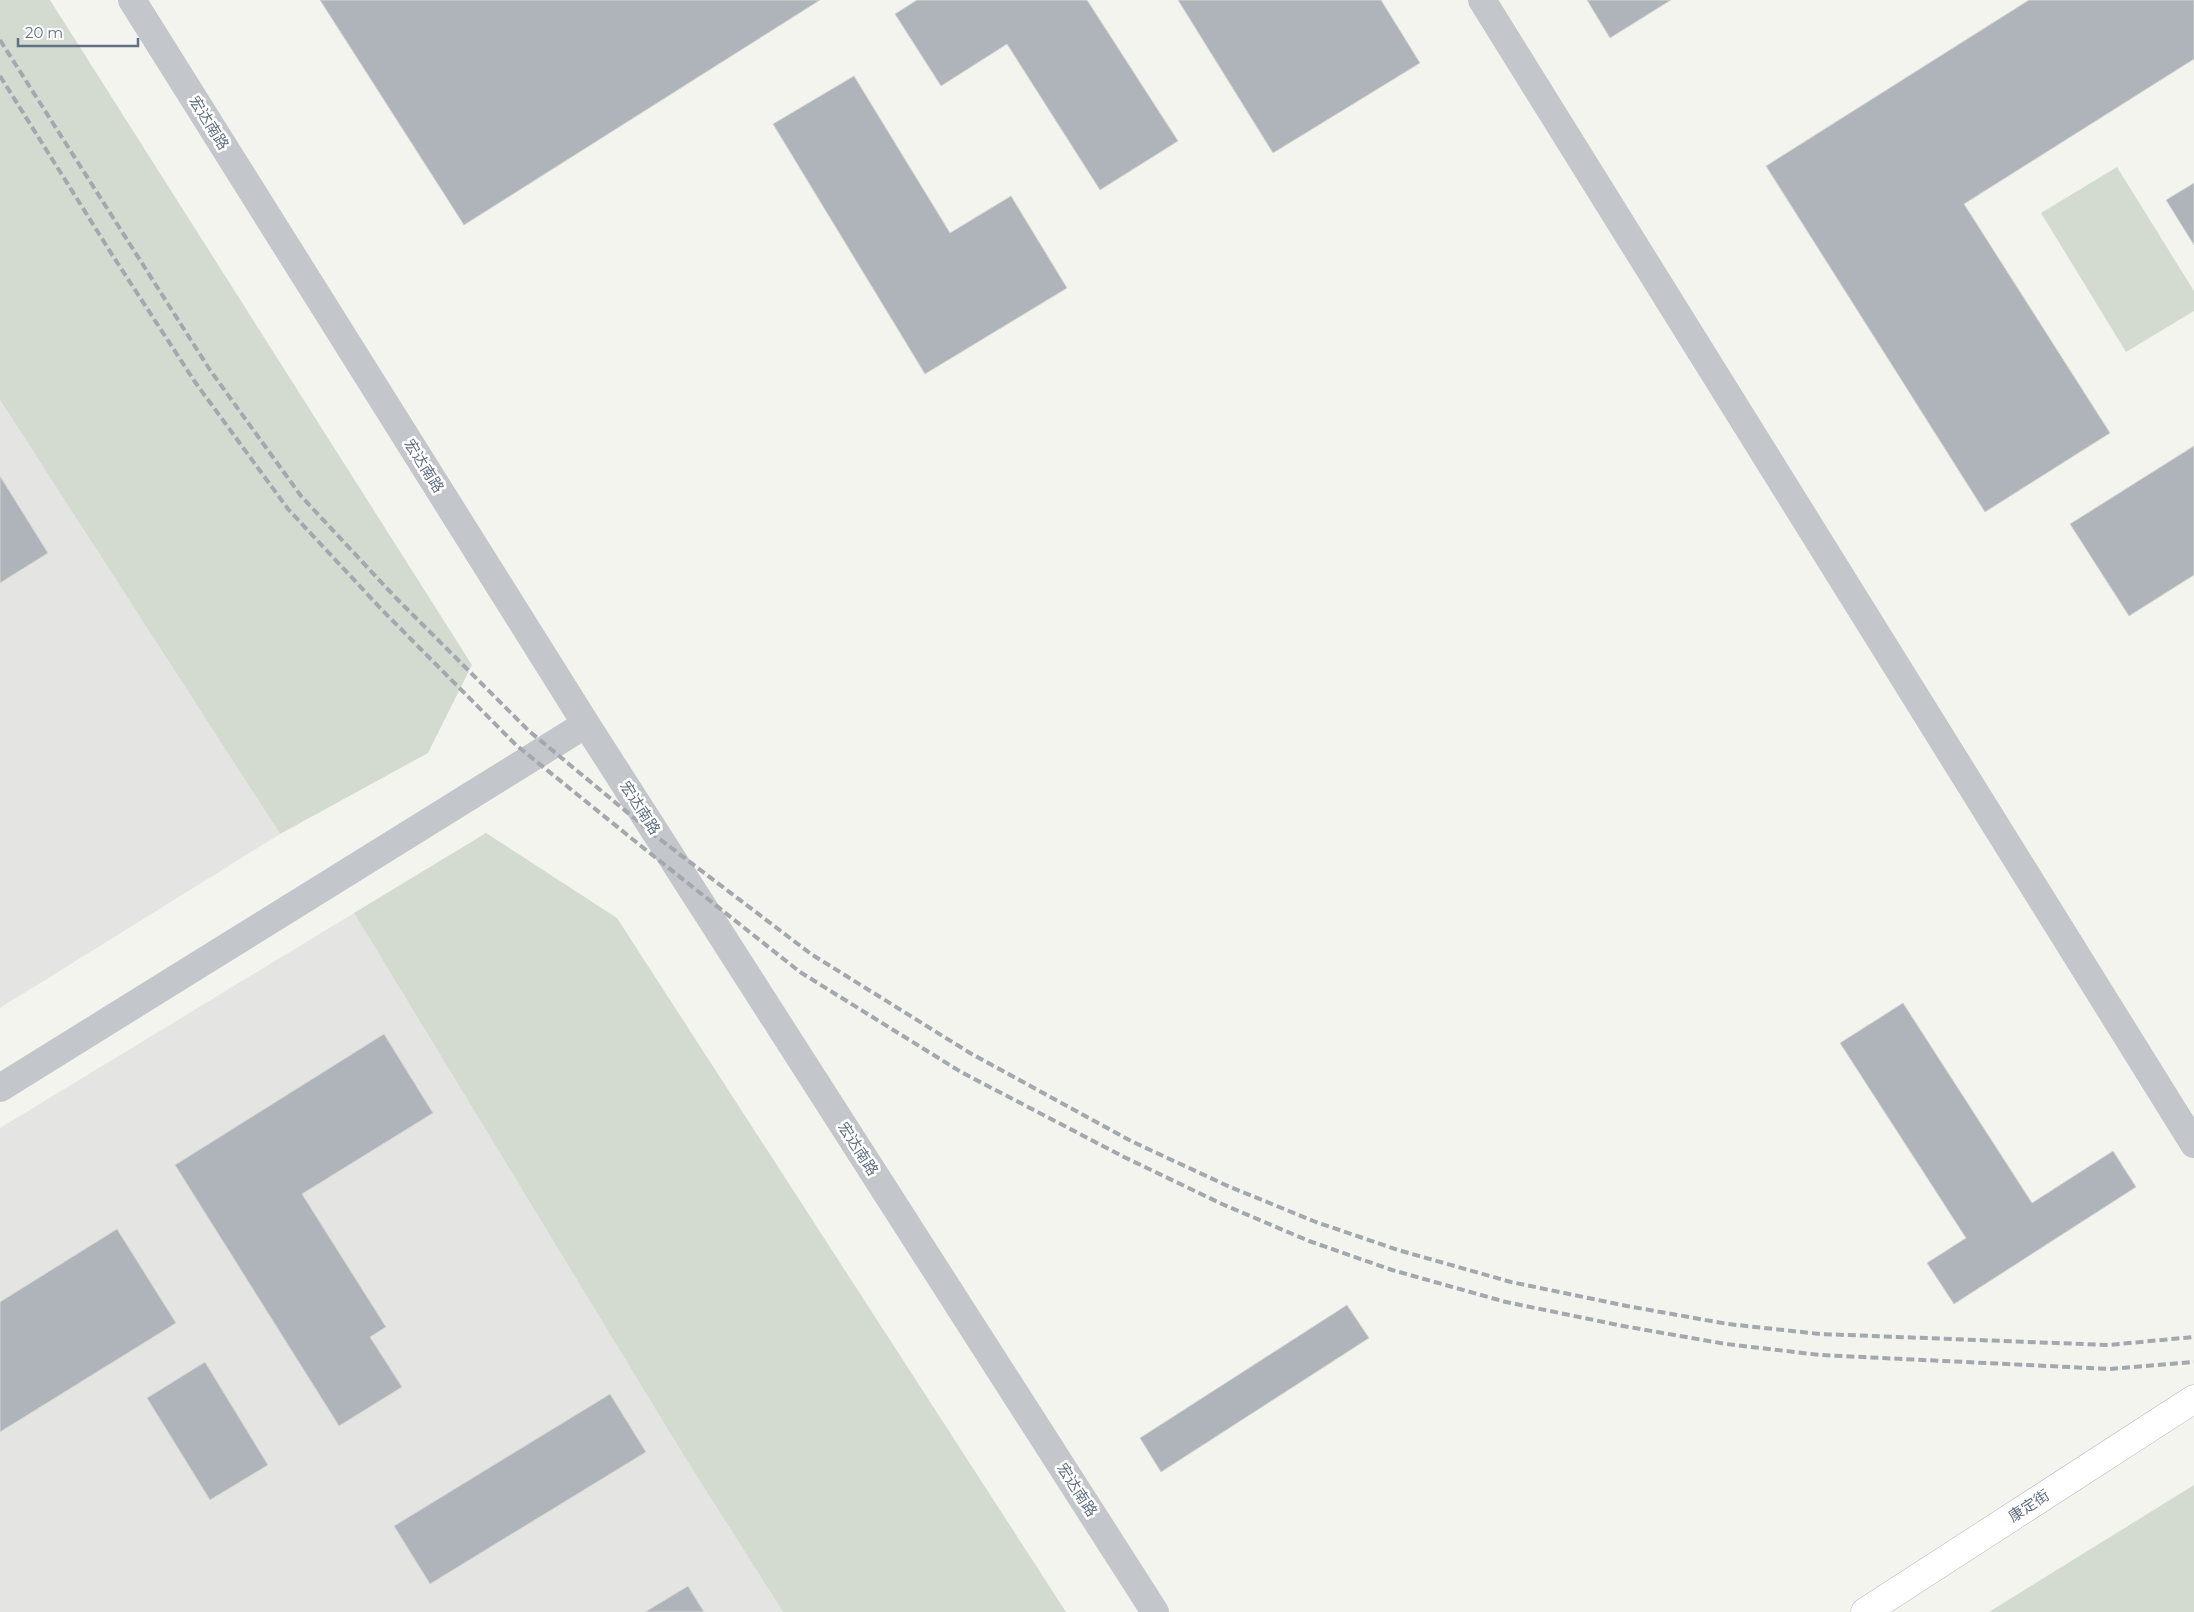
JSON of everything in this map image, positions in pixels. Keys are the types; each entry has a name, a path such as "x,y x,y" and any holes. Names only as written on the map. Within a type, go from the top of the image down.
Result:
{"main road":[{"name":"康定街","path":"1865,1612 2194,1400"}],"street":[{"name":"宏达南路","path":"132,0 586,724 1155,1612"},
{"path":"1482,0 2194,1144"},
{"path":"0,1088 586,724"}],"shaded area":[{"path":"0,0 50,0 472,665 428,753 280,834 0,400"},
{"path":"2117,167 2194,291 2194,311 2126,352 2041,213"},
{"path":"0,400 280,834 0,1008"},
{"path":"486,833 617,918 1066,1612 783,1612 684,1456 354,913"},
{"path":"354,913 684,1456 783,1612 0,1612 0,1128"},
{"path":"2194,1485 2194,1612 1989,1612"}],"building":[{"path":"320,0 820,0 464,225"},
{"path":"917,0 1087,0 1178,141 1100,190 1007,44 941,86 895,14"},
{"path":"1178,0 1381,0 1420,63 1273,153"},
{"path":"1587,0 1671,0 1610,38"},
{"path":"2029,0 2194,0 2194,59 1964,204 2110,433 1985,512 1766,166"},
{"path":"854,76 950,233 1011,196 1067,288 925,374 773,124"},
{"path":"2194,183 2194,245 2166,200"},
{"path":"2194,446 2194,575 2129,616 2070,524"},
{"path":"0,476 48,553 0,583"},
{"path":"1903,1003 2032,1203 2113,1151 2136,1187 1954,1304 1927,1263 1966,1238 1840,1043"},
{"path":"384,1034 433,1113 302,1194 386,1327 370,1337 402,1387 339,1426 175,1165"},
{"path":"117,1229 176,1323 0,1432 0,1302"},
{"path":"1347,1305 1369,1338 1161,1472 1140,1438"},
{"path":"205,1362 268,1465 210,1500 147,1398"},
{"path":"610,1394 646,1452 430,1584 394,1526"},
{"path":"688,1586 704,1612 645,1612"}],"railway":[{"path":"0,40 210,370 301,496 395,597 529,731 657,837 811,954 970,1053 1133,1142 1230,1187 1316,1222 1398,1250 1511,1282 1627,1306 1728,1324 1820,1334 2108,1345 2194,1337"},
{"path":"0,76 111,253 195,382 288,509 383,611 516,745 646,850 800,972 961,1072 1124,1157 1222,1204 1309,1241 1392,1270 1506,1302 1623,1326 1726,1344 1820,1355 2110,1369 2194,1362"}]}
